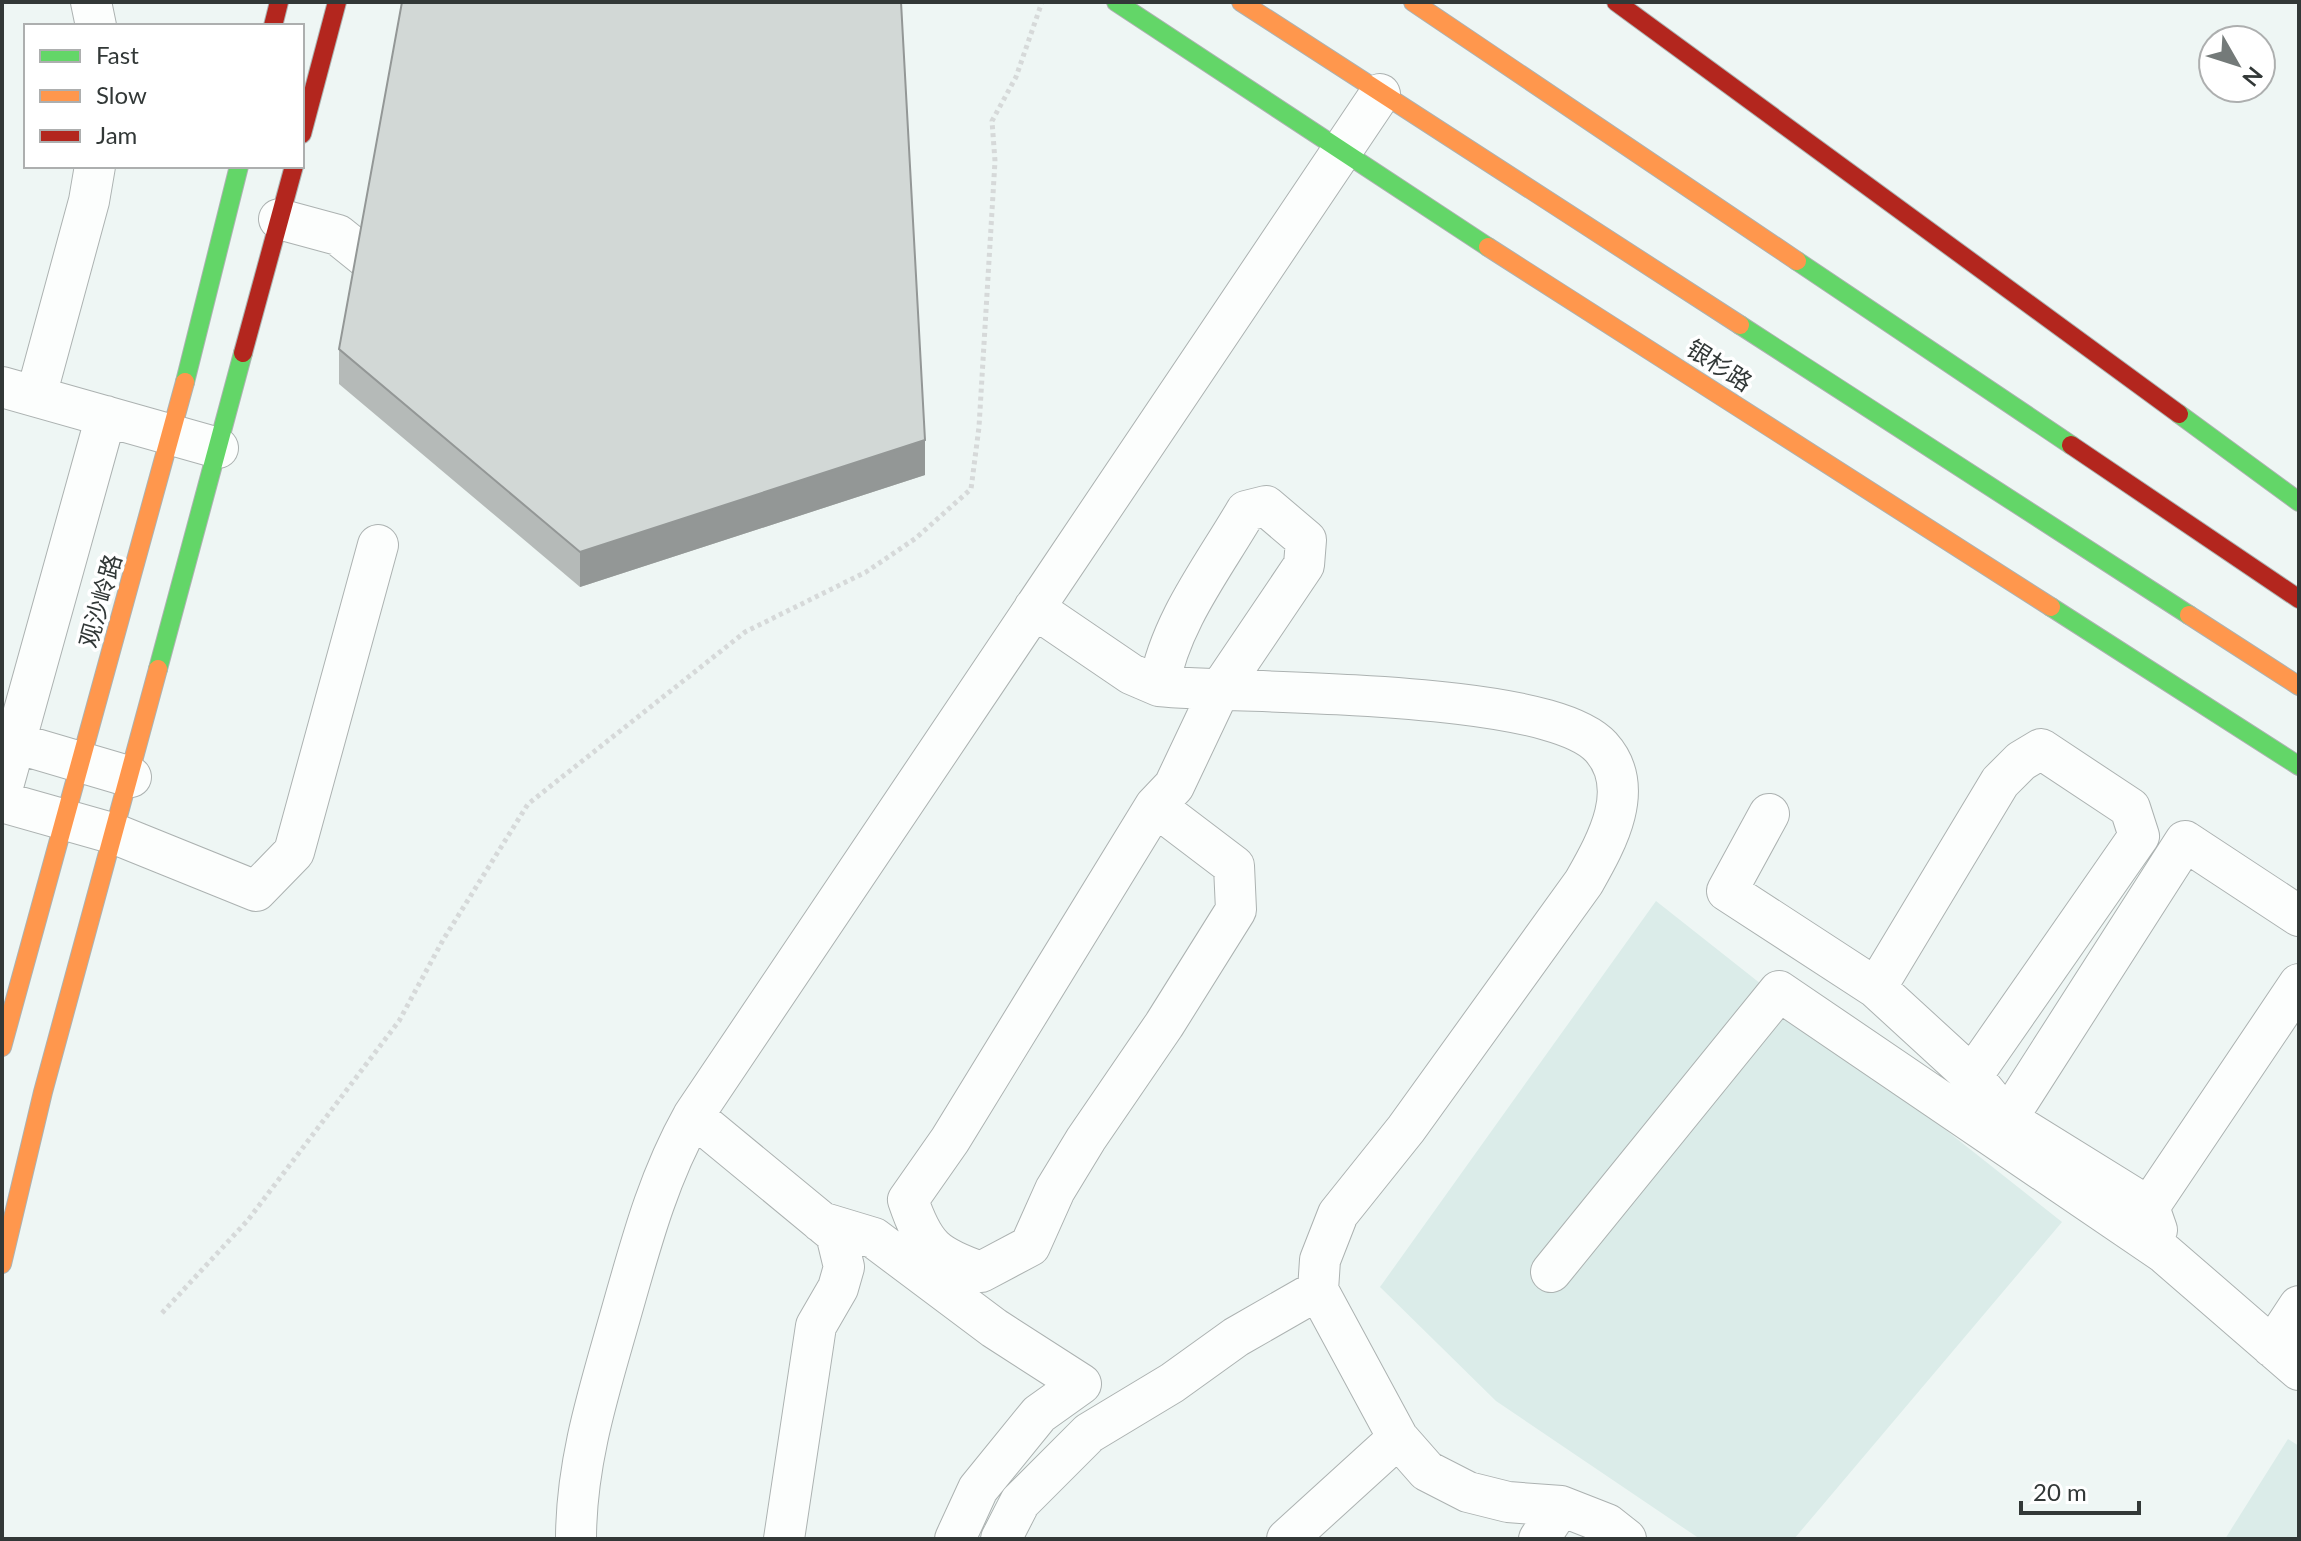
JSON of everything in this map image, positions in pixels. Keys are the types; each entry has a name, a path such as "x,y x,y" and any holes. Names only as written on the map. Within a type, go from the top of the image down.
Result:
{"street":[{"path":"91,2 96,24"},
{"path":"274,24 279,2"},
{"path":"304,126 337,2"},
{"name":"银杉路","path":"1116,2 1341,153 2299,766"},
{"name":"银杉路","path":"1241,2 2299,686"},
{"path":"1413,2 2299,599"},
{"path":"1616,2 2299,502"},
{"path":"576,1539 576,1504 588,1429 652,1204 670,1157 693,1116 1380,94"},
{"path":"95,168 89,201 19,392 218,448"},
{"name":"观沙岭路","path":"2,1047 172,436 239,168"},
{"path":"2,1264 43,1092 131,777 293,168"},
{"path":"279,219 338,235 431,313"},
{"path":"2,790 9,741 106,416"},
{"path":"1155,806 1234,866 1236,910 1164,1025 1086,1139 1055,1190 1030,1246 981,1272 941,1258 919,1233 908,1200 950,1140 1155,806 1174,786 1219,691 1304,565 1306,540 1266,506 1246,511 1176,630 1165,653 1159,686"},
{"path":"2,802 115,834 256,891 294,852 378,545"},
{"path":"1034,608 1131,674 1159,686 1356,696 1514,710 1579,731 1601,747 1614,770 1619,797 1613,825 1600,854 1584,882 1406,1129 1338,1214 1320,1260 1318,1290 1398,1438 1427,1471 1468,1492 1508,1502 1561,1506 1607,1524 1626,1539"},
{"path":"9,741 131,777"},
{"path":"1876,988 2000,782 2021,761 2041,749 2130,808 2139,836 1972,1076"},
{"path":"1769,814 1727,891 1876,988 1972,1076 2007,1119 2149,1207 2164,1253"},
{"path":"2007,1119 2185,841 2299,916"},
{"path":"2149,1207 2299,984"},
{"path":"1551,1272 1779,991 2164,1253 2286,1359 2299,1306"},
{"path":"693,1116 836,1234 844,1267 838,1288 816,1326 784,1539"},
{"path":"821,1222 874,1238 994,1328 1081,1384 1039,1414 978,1489 955,1539"},
{"path":"1001,1539 1020,1502 1089,1433 1172,1383 1236,1337 1318,1290"},
{"path":"1287,1539 1398,1438"},
{"path":"1539,1539 1561,1506"}],"path":[{"path":"162,1313 248,1220 399,1021 443,940 528,804 745,632 866,572 916,538 971,489 979,427 995,161 992,121 1016,77 1042,2"}],"shaded area":[{"path":"1656,901 2062,1222 1794,1539 1700,1539 1496,1401 1380,1287"},
{"path":"2288,1439 2299,1446 2299,1539 2225,1539"}],"building":[{"path":"402,2 901,2 925,440 580,552 339,349"}],"traffic: fast":[{"path":"1116,2 1488,247"},
{"path":"185,382 238,168"},
{"path":"1797,261 2071,445"},
{"path":"1740,325 2189,615"},
{"path":"158,669 243,353"},
{"path":"2179,414 2299,502"},
{"path":"2051,607 2299,766"}],"traffic: slow":[{"path":"1241,2 1740,325"},
{"path":"1413,2 1797,261"},
{"path":"1488,247 2051,607"},
{"path":"2,1047 185,382"},
{"path":"2189,615 2299,686"},
{"path":"2,1264 43,1092 158,669"}],"traffic: jam":[{"path":"274,24 279,2"},
{"path":"304,126 337,2"},
{"path":"1616,2 2179,414"},
{"path":"243,353 293,168"},
{"path":"2071,445 2299,599"}]}
